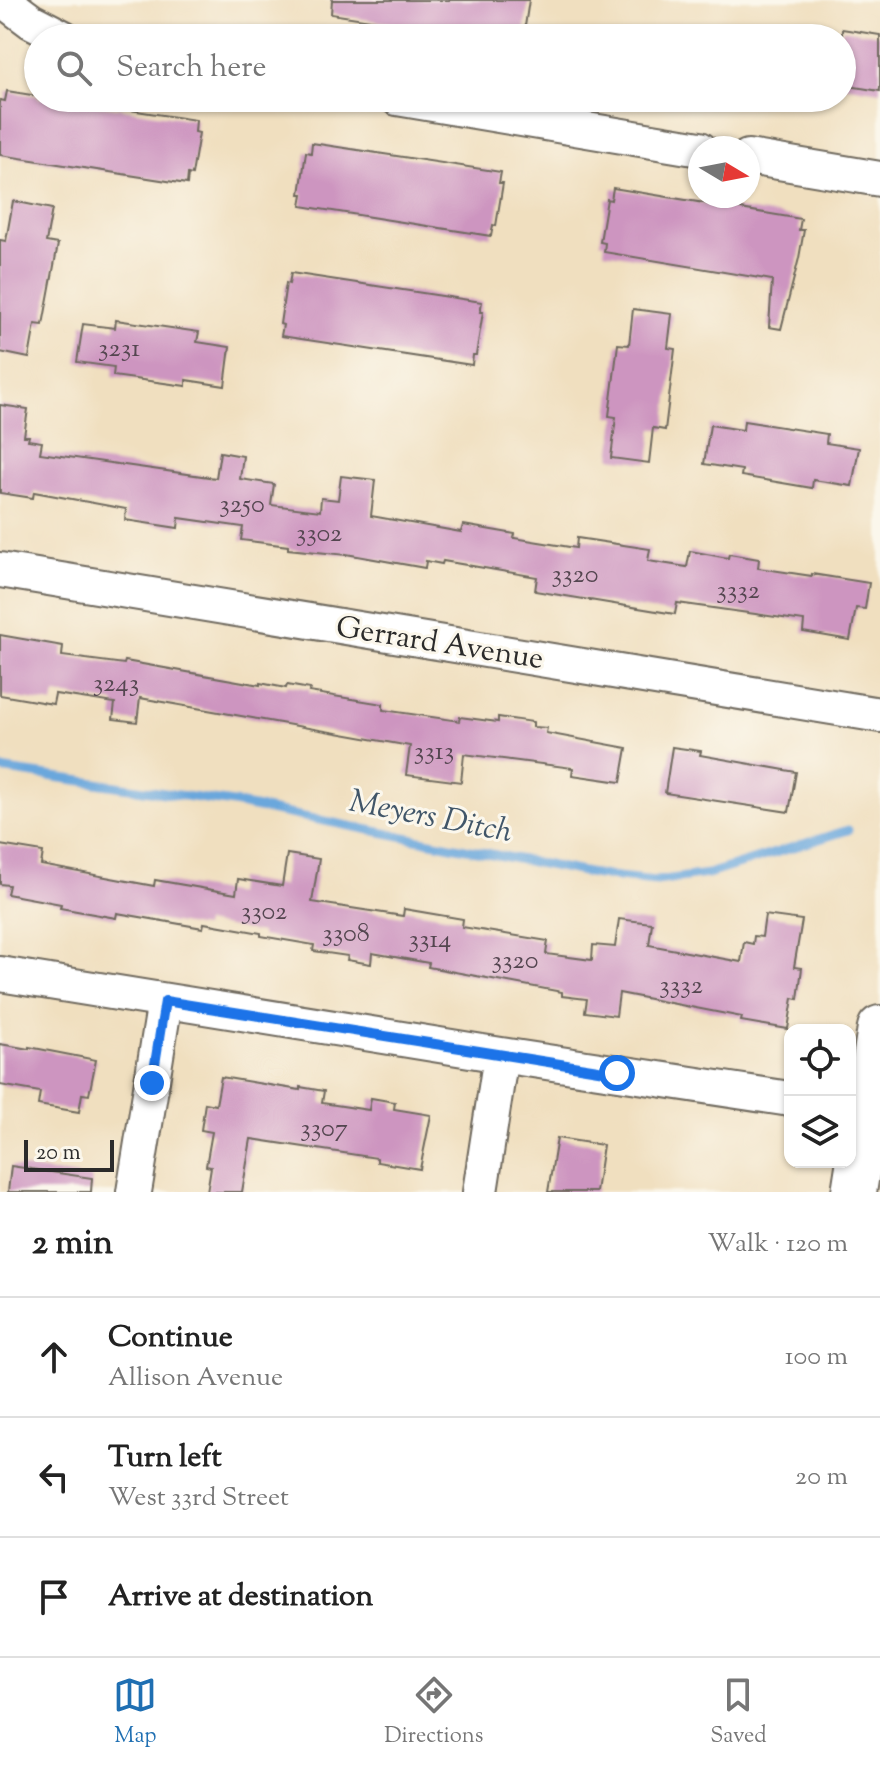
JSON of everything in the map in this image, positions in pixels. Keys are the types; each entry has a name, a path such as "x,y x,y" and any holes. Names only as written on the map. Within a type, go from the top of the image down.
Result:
{"street":[{"path":"3,0 37,24"},
{"path":"480,112 688,147"},
{"path":"760,159 880,179"},
{"name":"Gerrard Avenue","path":"0,570 880,715"},
{"path":"0,974 784,1098"},
{"path":"134,1192 165,1001"},
{"path":"854,1192 880,1028"},
{"path":"480,1192 501,1055"}],"building":[{"path":"332,0 529,0 525,24 396,24 331,14"},
{"path":"856,31 880,35 880,91 856,87"},
{"path":"7,91 24,94 24,112 143,112 196,120 195,132 199,133 192,175 188,174 187,184 0,155 0,100 5,101"},
{"path":"312,143 501,172 499,183 503,183 496,226 493,225 491,236 301,206 306,152 311,153"},
{"path":"613,188 688,200 688,208 734,208 801,219 799,230 804,230 799,258 781,329 769,327 772,280 604,252 605,243 600,242 607,199 611,200"},
{"path":"13,201 52,209 46,242 58,244 43,325 35,324 29,358 0,352 0,240 6,241"},
{"path":"291,273 482,302 480,312 483,312 472,365 281,336 286,283 289,284"},
{"path":"633,309 672,314 668,348 675,349 665,430 653,428 649,463 611,458 616,417 609,416 618,344 629,345"},
{"path":"116,320 199,332 197,342 230,347 225,386 186,380 186,386 113,376 114,367 77,362 83,324 115,328"},
{"path":"0,405 28,409 24,436 29,436 28,440 42,442 40,453 216,478 220,452 243,456 240,479 274,484 271,505 320,511 321,498 338,500 341,476 375,480 371,516 461,532 463,525 515,534 514,538 576,548 577,538 650,549 648,561 687,567 690,551 728,558 729,554 759,559 758,568 869,583 865,609 856,608 850,640 803,632 804,621 677,603 675,614 535,591 537,577 443,561 442,564 426,561 425,568 346,554 288,549 288,546 241,540 243,527 179,518 178,528 125,520 126,509 34,492 33,498 0,493"},
{"path":"744,421 827,434 826,443 859,448 852,486 813,480 812,488 741,476 742,470 704,464 710,425 743,430"},
{"path":"0,635 63,646 62,656 124,664 125,661 260,685 286,688 287,685 310,689 309,692 383,704 383,710 459,721 460,717 498,722 498,717 533,722 533,727 547,728 546,733 627,748 621,782 572,775 573,768 464,754 461,782 406,775 410,746 140,698 137,722 113,719 115,703 55,694 53,704 0,695"},
{"path":"672,747 796,772 789,812 665,793"},
{"path":"0,845 43,852 41,865 154,886 155,880 236,894 238,879 282,886 287,854 319,859 312,902 403,916 404,909 463,919 462,927 548,941 546,954 592,960 593,945 615,947 619,919 652,923 649,945 741,962 744,942 753,944 754,936 762,937 765,915 802,920 794,967 802,968 798,999 793,998 789,1024 784,1024 784,1028 619,993 616,1016 585,1012 587,999 428,967 429,963 372,953 371,964 347,960 348,956 313,951 314,945 261,936 261,933 204,923 203,928 117,913 116,918 60,908 61,904 7,894 9,885 0,884"},
{"path":"0,1044 96,1060 89,1095 82,1094 79,1112 38,1105 40,1092 0,1085"},
{"path":"221,1077 324,1091 322,1103 369,1110 371,1098 395,1102 394,1109 431,1115 420,1169 377,1162 377,1158 251,1139 242,1192 207,1192 211,1167 206,1166 212,1132 201,1130 205,1103 216,1105"},
{"path":"557,1138 603,1145 596,1192 548,1192"},
{"path":"11,1166 92,1178 91,1192 8,1192"}],"waterway":[{"name":"Meyers Ditch","path":"0,769 233,803 598,875 656,881 708,874 848,830"}],"route":[{"path":"152,1083 165,1001 617,1073"}]}
